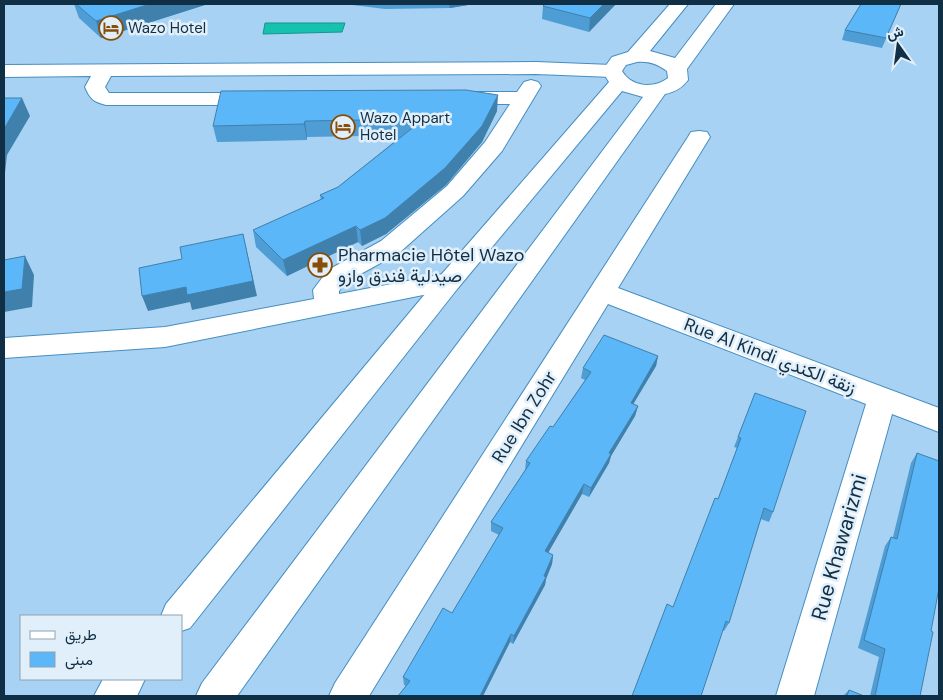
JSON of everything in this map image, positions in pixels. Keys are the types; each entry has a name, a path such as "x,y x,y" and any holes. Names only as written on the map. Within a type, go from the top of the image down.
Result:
{"street":[{"path":"635,56 678,4"},
{"path":"4,71 536,68 616,76 636,89 658,90 674,85 678,80 677,69 725,4"},
{"path":"179,615 616,76 618,61 635,56 655,57 664,60 677,69"},
{"path":"328,306 326,290 330,282 346,270 390,247 456,191 494,146 535,78 536,68"},
{"path":"104,70 95,88 96,92 106,99 274,99"},
{"path":"215,696 658,90"},
{"path":"444,98 524,98"},
{"name":"Rue Ibn Zohr","path":"348,696 699,137"},
{"path":"4,348 165,337 449,282"},
{"name":"Rue Al Kindi زنقة الكندي","path":"602,292 939,420"},
{"name":"Rue Khawarizmi","path":"795,696 882,398"},
{"path":"113,696 126,680"}],"shaded area":[{"path":"265,23 345,23 342,32 263,34"}],"building":[{"path":"76,4 150,4 96,21"},
{"path":"545,4 604,4 590,18 543,6"},
{"path":"861,4 901,4 886,38 845,30"},
{"path":"466,90 498,95 482,126 445,168 385,218 360,230 356,226 283,260 253,230 324,198 320,195 338,187 420,122 361,123 362,120 305,121 304,124 213,126 221,91"},
{"path":"4,98 22,98 4,129"},
{"path":"243,234 253,281 187,295 186,287 142,296 139,268 182,259 180,247"},
{"path":"25,256 22,289 4,292 4,260"},
{"path":"604,335 658,356 631,403 638,406 609,453 611,454 591,488 584,484 545,551 553,555 544,576 546,577 514,636 511,634 480,696 398,696 410,681 403,677 443,608 452,613 503,528 491,522 530,463 526,461 550,426 553,427 591,372 583,368"},
{"path":"755,393 806,411 773,512 764,508 729,623 726,621 701,696 632,696 667,604 673,607 715,498 718,499 741,438 738,437"},
{"path":"917,453 939,461 939,588 931,631 933,632 920,696 875,696 885,649 864,640 891,537 897,539"},
{"path":"849,690 864,696 847,696"}],"place":[{"name":"Wazo Hotel","path":"111,28"},
{"name":"Wazo Appart Hotel","path":"343,127"},
{"name":"Pharmacie Hôtel Wazo صيدلية فندق وازو","path":"320,265"}]}
